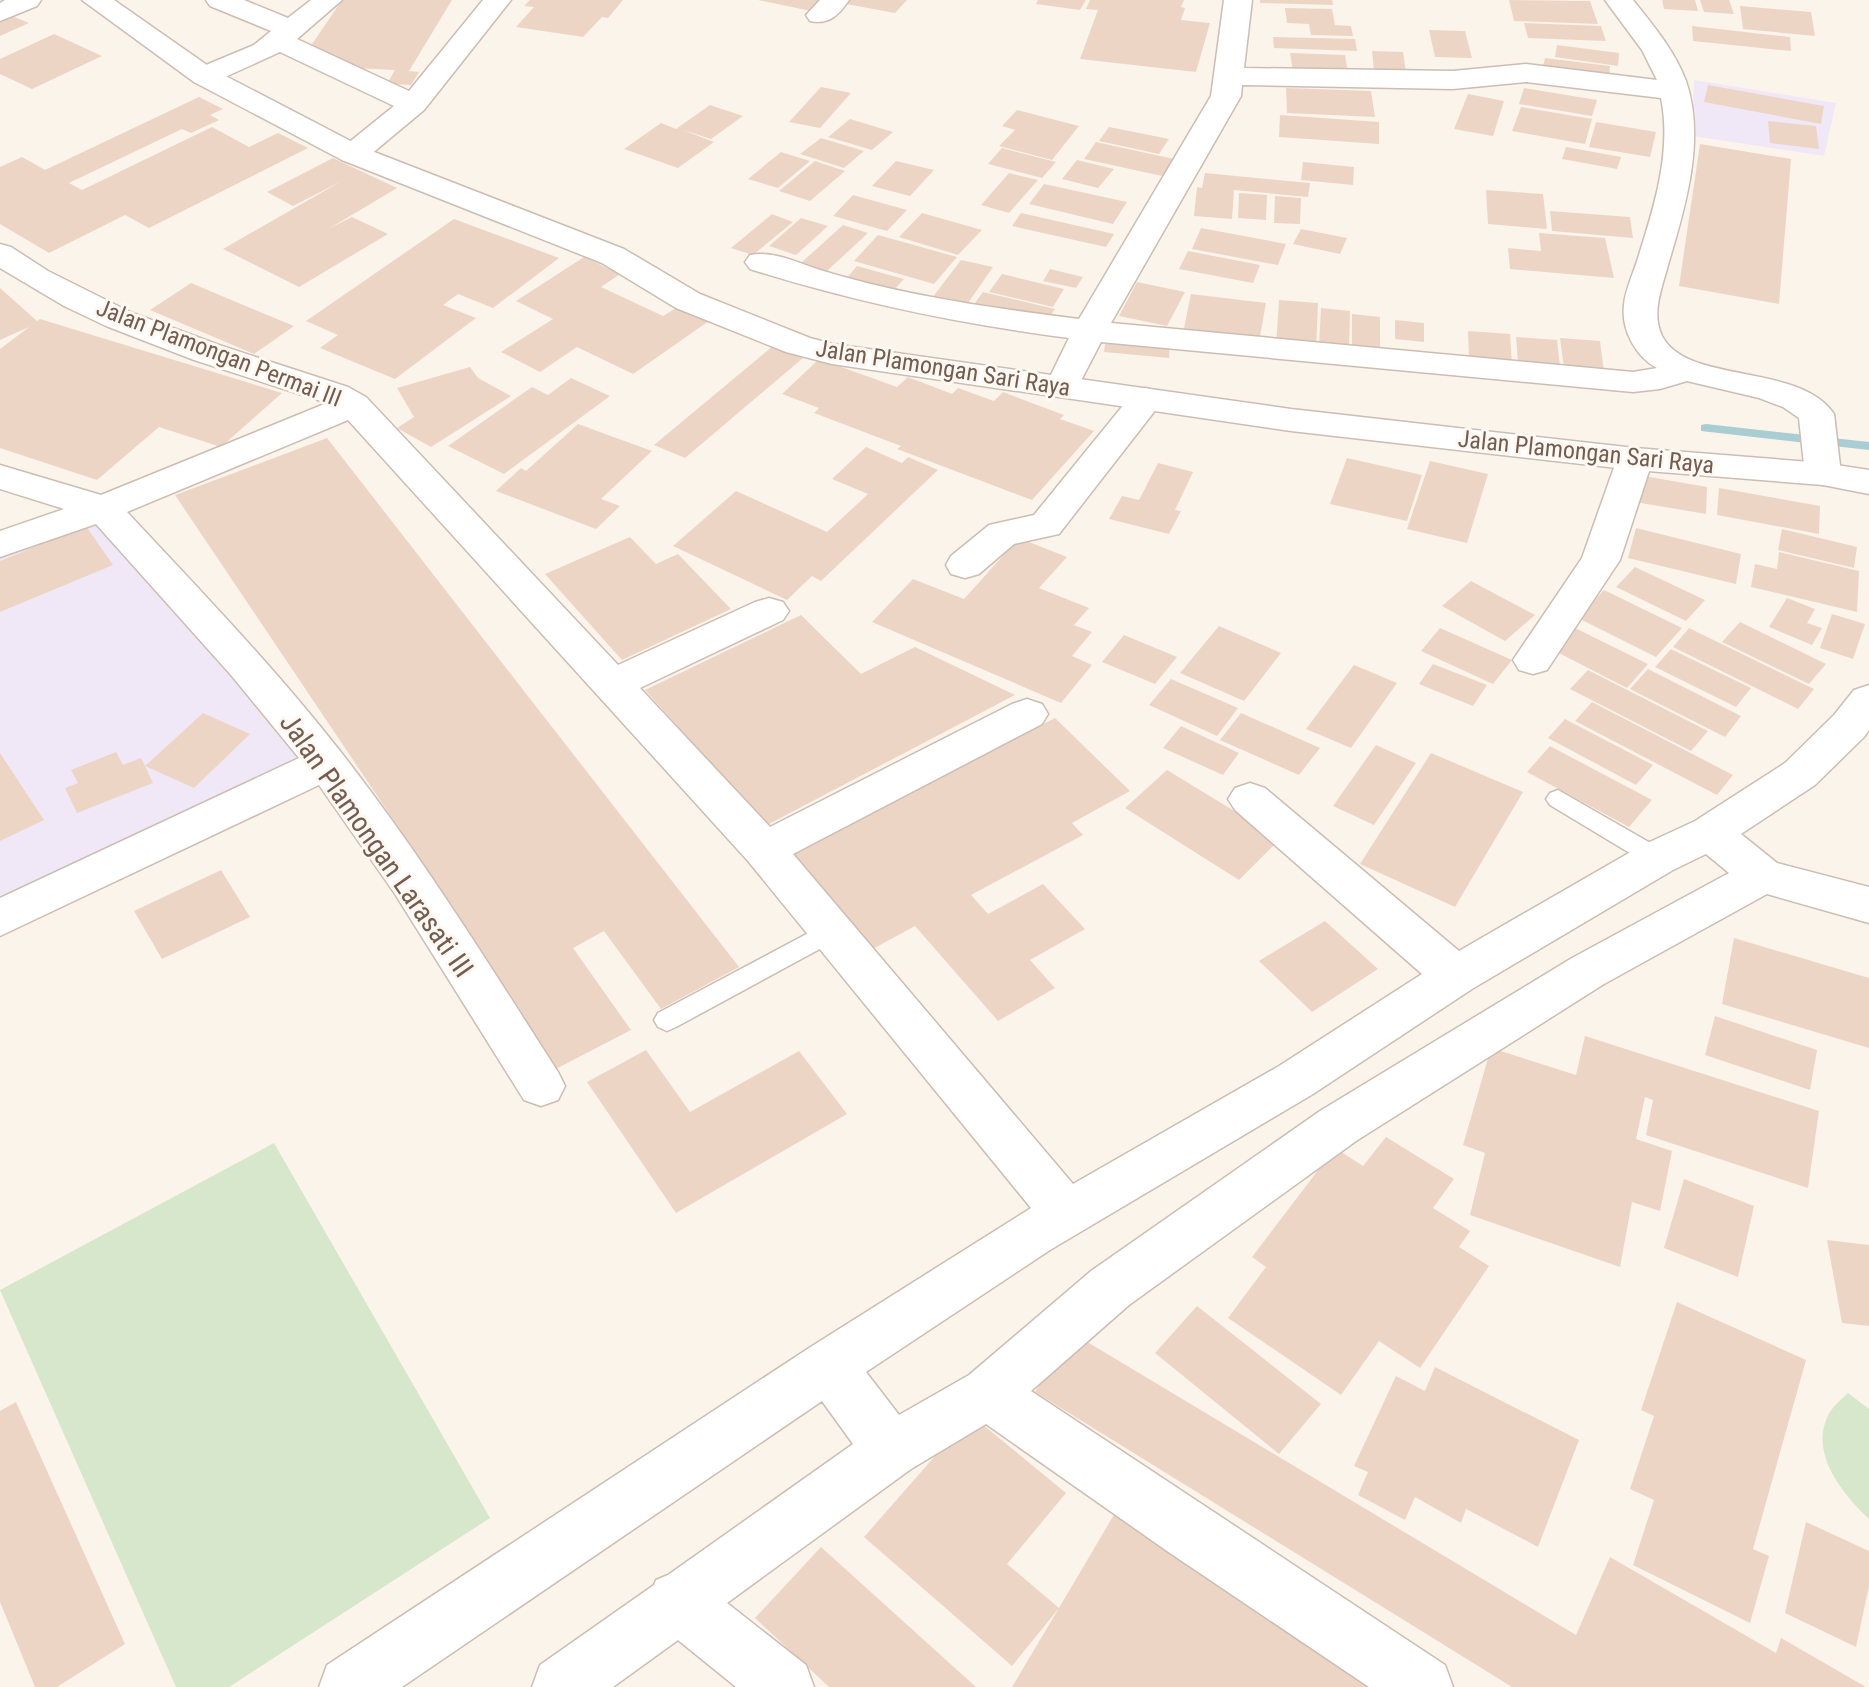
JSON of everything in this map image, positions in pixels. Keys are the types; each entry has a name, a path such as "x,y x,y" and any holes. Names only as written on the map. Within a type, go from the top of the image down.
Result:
{"street":[{"path":"0,13 27,0"},
{"name":"Jalan Plamongan Sari Raya","path":"96,0 353,154 613,256 688,301 798,345 832,354 1291,420 1635,459 1822,463 1869,482"},
{"path":"220,0 278,41 414,104"},
{"path":"216,70 278,41 328,0"},
{"path":"353,154 414,104 497,0"},
{"path":"1062,387 1088,333 1226,96 1238,0"},
{"path":"1619,0 1659,56 1678,109 1677,153 1668,206 1640,306 1639,323 1647,343 1663,360 1799,401 1816,414 1822,463"},
{"path":"1229,76 1441,80 1526,73 1674,91"},
{"name":"Jalan Plamongan Permai III","path":"0,254 58,288 121,319 190,346 336,394 354,405"},
{"path":"761,262 838,287 1088,333 1633,382 1660,379 1687,369"},
{"path":"965,565 1002,534 1046,525 1146,399"},
{"path":"0,545 103,508 354,405 764,849 1067,1214"},
{"path":"1533,660 1601,560 1635,459"},
{"path":"0,477 103,508"},
{"name":"Jalan Plamongan Larasati III","path":"103,508 216,633 326,763 424,902 541,1086"},
{"path":"611,685 769,611"},
{"path":"349,1687 828,1366 1067,1214 1296,1080 1456,976 1657,858 1710,833 1800,774 1849,726 1869,700"},
{"path":"764,849 1027,714"},
{"path":"0,918 326,763"},
{"path":"1250,799 1456,976"},
{"path":"1710,833 1763,876 1869,905"},
{"path":"562,1687 677,1601 891,1450 988,1393 1110,1288 1338,1126 1588,971 1763,876"},
{"path":"828,1366 891,1450"},
{"path":"988,1393 1187,1531 1423,1687"},
{"path":"677,1601 784,1687"}],"lane":[{"path":"1558,799 1657,858"},
{"path":"667,1020 833,930"}],"shaded area":[{"path":"1694,80 1836,103 1824,156 1692,136"},
{"path":"99,517 300,762 0,896 0,557"}],"green space":[{"path":"274,1143 490,1518 229,1687 176,1687 0,1290"},
{"path":"1848,1393 1869,1409 1869,1519 1848,1497 1825,1456 1824,1427 1830,1412"}],"building":[{"path":"342,0 452,0 409,71 419,72 411,85 387,84 395,70 353,68 306,53"},
{"path":"530,0 623,0 608,18 602,17 583,37 516,27 534,7 524,6"},
{"path":"758,0 821,0 811,11"},
{"path":"850,0 907,0 895,13 846,4"},
{"path":"1038,0 1086,0 1080,10 1036,4"},
{"path":"1090,0 1184,0 1181,20 1210,23 1196,72 1080,59 1098,10 1086,9"},
{"path":"1260,0 1332,0 1333,5 1260,3"},
{"path":"1509,0 1590,1 1598,24 1514,21"},
{"path":"1662,0 1695,0 1698,11 1664,9"},
{"path":"1700,0 1729,0 1734,14 1704,12"},
{"path":"1740,6 1811,12 1815,36 1743,29"},
{"path":"1285,8 1332,9 1335,25 1351,26 1353,36 1311,35 1309,24 1287,23"},
{"path":"12,16 29,23 0,36 0,21"},
{"path":"1524,23 1601,26 1606,41 1528,38"},
{"path":"1692,26 1790,37 1791,51 1693,41"},
{"path":"1429,30 1465,31 1472,58 1435,57"},
{"path":"54,34 102,56 32,89 0,74 0,59"},
{"path":"1273,37 1355,39 1357,51 1274,48"},
{"path":"1557,45 1619,53 1618,66 1555,57"},
{"path":"1372,51 1403,52 1406,72 1374,71"},
{"path":"1290,53 1345,55 1348,73 1293,71"},
{"path":"1545,58 1610,66 1609,80 1542,71"},
{"path":"1708,85 1824,106 1821,124 1704,102"},
{"path":"821,87 851,93 820,128 789,122"},
{"path":"1286,88 1371,91 1375,117 1287,113"},
{"path":"1524,88 1597,100 1592,116 1519,104"},
{"path":"1468,94 1504,101 1493,136 1454,129"},
{"path":"199,97 223,109 210,115 219,120 191,133 182,129 69,183 82,190 212,127 249,147 278,133 308,148 149,228 125,215 49,253 0,224 0,167 22,157 45,170"},
{"path":"710,105 743,116 711,139 683,130 714,142 678,168 624,149 661,123 676,129"},
{"path":"1521,107 1592,119 1585,144 1512,131"},
{"path":"1017,110 1079,126 1052,160 999,146 1015,130 1002,126"},
{"path":"1280,115 1379,122 1379,144 1279,137"},
{"path":"850,119 893,132 872,150 828,137"},
{"path":"1768,121 1816,126 1819,149 1770,143"},
{"path":"1596,122 1656,132 1650,157 1589,147"},
{"path":"1109,127 1169,139 1159,154 1099,141"},
{"path":"821,138 864,151 844,168 800,154"},
{"path":"1096,142 1174,159 1162,176 1084,159"},
{"path":"1700,144 1791,159 1779,304 1679,286"},
{"path":"1566,147 1621,157 1617,169 1562,159"},
{"path":"1002,148 1056,162 1042,178 988,164"},
{"path":"781,152 810,161 778,188 748,179"},
{"path":"333,158 397,188 330,228 352,217 388,234 299,287 223,249 340,182 293,206 267,192"},
{"path":"1077,160 1114,169 1098,188 1062,179"},
{"path":"815,161 845,171 810,201 779,191"},
{"path":"896,161 934,170 910,196 872,186"},
{"path":"1303,162 1354,167 1353,185 1301,180"},
{"path":"1009,173 1038,180 1009,213 981,205"},
{"path":"1205,173 1310,183 1308,197 1234,190 1232,219 1194,216 1197,187 1202,188"},
{"path":"1044,184 1127,202 1113,224 1029,204"},
{"path":"1486,190 1543,194 1547,229 1488,224"},
{"path":"1239,193 1267,195 1266,220 1238,218"},
{"path":"853,195 907,210 887,231 833,216"},
{"path":"1275,196 1301,198 1300,224 1274,223"},
{"path":"1550,211 1630,217 1633,238 1552,231"},
{"path":"922,213 982,230 958,255 899,237"},
{"path":"1021,213 1114,234 1106,247 1012,226"},
{"path":"772,214 793,222 753,255 731,248"},
{"path":"801,218 828,226 796,255 769,246"},
{"path":"454,219 559,258 493,308 458,294 443,305 476,318 395,379 320,348 338,335 306,321"},
{"path":"843,225 868,233 827,271 801,263"},
{"path":"1201,228 1286,244 1278,265 1192,249"},
{"path":"1301,229 1347,238 1340,254 1293,244"},
{"path":"1539,233 1605,238 1614,278 1510,269 1508,248 1541,251"},
{"path":"878,235 957,257 934,284 854,261"},
{"path":"1188,251 1260,265 1253,283 1179,269"},
{"path":"584,257 620,274 601,287 663,316 678,307 709,321 633,374 577,347 540,372 501,352 553,319 516,301"},
{"path":"961,260 993,267 966,306 932,298"},
{"path":"857,266 904,279 890,294 844,281"},
{"path":"1050,269 1083,277 1076,288 1043,281"},
{"path":"1002,274 1064,289 1053,307 989,292"},
{"path":"1137,282 1185,292 1167,326 1119,316"},
{"path":"191,283 294,326 254,354 150,310"},
{"path":"0,288 37,321 40,319 282,393 221,447 159,427 97,480 0,448 0,349 29,327 0,340"},
{"path":"983,292 1055,309 1046,322 972,307"},
{"path":"1191,294 1266,303 1259,342 1183,333"},
{"path":"1279,300 1318,303 1316,351 1276,347"},
{"path":"1321,308 1350,311 1349,349 1319,346"},
{"path":"1352,314 1380,317 1380,354 1352,352"},
{"path":"1395,320 1424,323 1424,342 1395,339"},
{"path":"1468,331 1510,334 1512,364 1469,361"},
{"path":"1106,337 1170,343 1169,358 1104,352"},
{"path":"1516,337 1557,340 1560,367 1518,363"},
{"path":"1560,338 1600,341 1604,372 1564,368"},
{"path":"773,346 803,358 685,458 654,445"},
{"path":"819,359 897,387 908,377 952,394 958,388 994,401 1003,392 1064,415 1060,419 1094,431 1032,500 897,449 901,446 814,413 819,408 782,394"},
{"path":"470,367 478,378 511,396 431,447 397,428 414,417 397,388"},
{"path":"571,378 610,396 504,474 448,446 532,387 548,395"},
{"path":"578,424 652,451 601,499 620,506 596,529 496,491 521,468 526,471"},
{"path":"327,438 739,967 661,1009 604,931 573,948 631,1030 550,1072 460,939 470,934 175,495"},
{"path":"866,447 902,463 908,457 938,470 821,581 812,576 787,600 673,546 736,491 827,532 868,494 832,479"},
{"path":"1347,458 1422,475 1407,521 1330,504"},
{"path":"1430,461 1488,474 1467,543 1407,529"},
{"path":"1158,463 1193,472 1175,510 1181,511 1169,534 1109,519 1122,496 1139,500"},
{"path":"1638,475 1707,487 1706,514 1635,502"},
{"path":"1719,488 1820,506 1819,534 1717,515"},
{"path":"86,526 113,565 0,612 0,561"},
{"path":"1636,528 1741,554 1736,584 1628,558"},
{"path":"1782,529 1857,547 1854,568 1778,550"},
{"path":"630,537 656,564 678,554 731,609 622,660 545,574"},
{"path":"1019,538 1067,557 1039,588 1089,608 1074,625 1092,632 1072,656 1092,665 1061,703 872,622 913,579 964,599"},
{"path":"1779,552 1859,571 1857,612 1751,587 1755,564 1777,569"},
{"path":"1635,567 1705,600 1686,621 1616,587"},
{"path":"1471,581 1535,615 1505,641 1442,606"},
{"path":"1604,590 1682,628 1656,657 1578,618"},
{"path":"1787,598 1815,609 1807,623 1822,628 1812,645 1769,627"},
{"path":"1832,614 1865,624 1853,659 1820,648"},
{"path":"801,615 861,674 915,647 1015,695 767,825 645,690"},
{"path":"1740,622 1826,664 1809,684 1722,642"},
{"path":"1219,626 1281,653 1244,701 1180,673"},
{"path":"1573,627 1648,664 1627,688 1551,649"},
{"path":"1440,628 1512,660 1493,684 1421,651"},
{"path":"1689,628 1814,689 1798,709 1673,647"},
{"path":"1124,635 1177,657 1155,684 1102,662"},
{"path":"1671,649 1751,688 1736,707 1655,667"},
{"path":"1433,664 1487,685 1473,706 1419,684"},
{"path":"1354,665 1397,683 1351,748 1306,729"},
{"path":"1648,669 1741,716 1725,737 1630,689"},
{"path":"1588,670 1708,731 1691,751 1570,689"},
{"path":"1171,679 1238,708 1217,736 1149,705"},
{"path":"1592,702 1733,775 1717,795 1575,721"},
{"path":"203,713 250,734 194,788 145,766"},
{"path":"1241,713 1320,748 1299,775 1220,740"},
{"path":"1055,718 1130,791 1072,823 1083,835 971,895 988,914 1043,884 1085,929 1030,960 1055,988 998,1021 915,926 869,951 789,856"},
{"path":"1565,719 1653,765 1636,785 1548,738"},
{"path":"1181,726 1239,753 1223,775 1163,748"},
{"path":"1376,745 1416,763 1374,825 1333,806"},
{"path":"1550,746 1652,800 1629,827 1527,772"},
{"path":"116,752 123,765 141,758 153,783 77,813 65,788 78,783 71,770"},
{"path":"0,753 44,820 0,841"},
{"path":"1431,753 1523,792 1455,907 1360,864"},
{"path":"1167,770 1280,839 1239,880 1125,808"},
{"path":"221,870 250,917 162,959 134,911"},
{"path":"1325,921 1378,969 1312,1012 1259,961"},
{"path":"1734,938 1869,978 1869,1048 1722,1004"},
{"path":"1715,1016 1817,1050 1810,1090 1705,1055"},
{"path":"1585,1036 1819,1111 1808,1188 1646,1135 1653,1100 1645,1097 1636,1139 1672,1151 1660,1211 1632,1202 1620,1267 1470,1215 1485,1153 1463,1145 1491,1048 1576,1075"},
{"path":"646,1050 690,1112 799,1051 847,1114 676,1213 587,1082"},
{"path":"1386,1137 1454,1179 1433,1208 1470,1231 1459,1247 1489,1266 1420,1368 1379,1341 1341,1395 1228,1318 1266,1267 1252,1257 1335,1148 1363,1166"},
{"path":"1684,1179 1754,1206 1738,1277 1664,1248"},
{"path":"1827,1240 1869,1245 1869,1326 1842,1323"},
{"path":"1677,1302 1806,1360 1753,1549 1769,1556 1750,1623 1633,1565 1654,1500 1630,1489 1654,1416 1641,1410"},
{"path":"1197,1306 1321,1404 1279,1454 1155,1353"},
{"path":"1074,1334 1576,1635 1610,1557 1776,1653 1781,1638 1866,1687 1512,1687 1035,1392"},
{"path":"1435,1367 1579,1440 1538,1547 1466,1509 1461,1523 1415,1497 1405,1520 1358,1495 1368,1472 1354,1466 1396,1376 1425,1391"},
{"path":"16,1402 125,1644 57,1687 35,1687 0,1602 0,1411"},
{"path":"971,1415 1066,1493 1007,1564 1059,1608 1012,1666 864,1537"},
{"path":"1115,1513 1393,1687 1012,1687"},
{"path":"1806,1522 1869,1551 1869,1586 1856,1647 1785,1613"},
{"path":"821,1547 976,1687 829,1687 755,1618"}],"waterway":[{"path":"1706,428 1869,446"}]}
